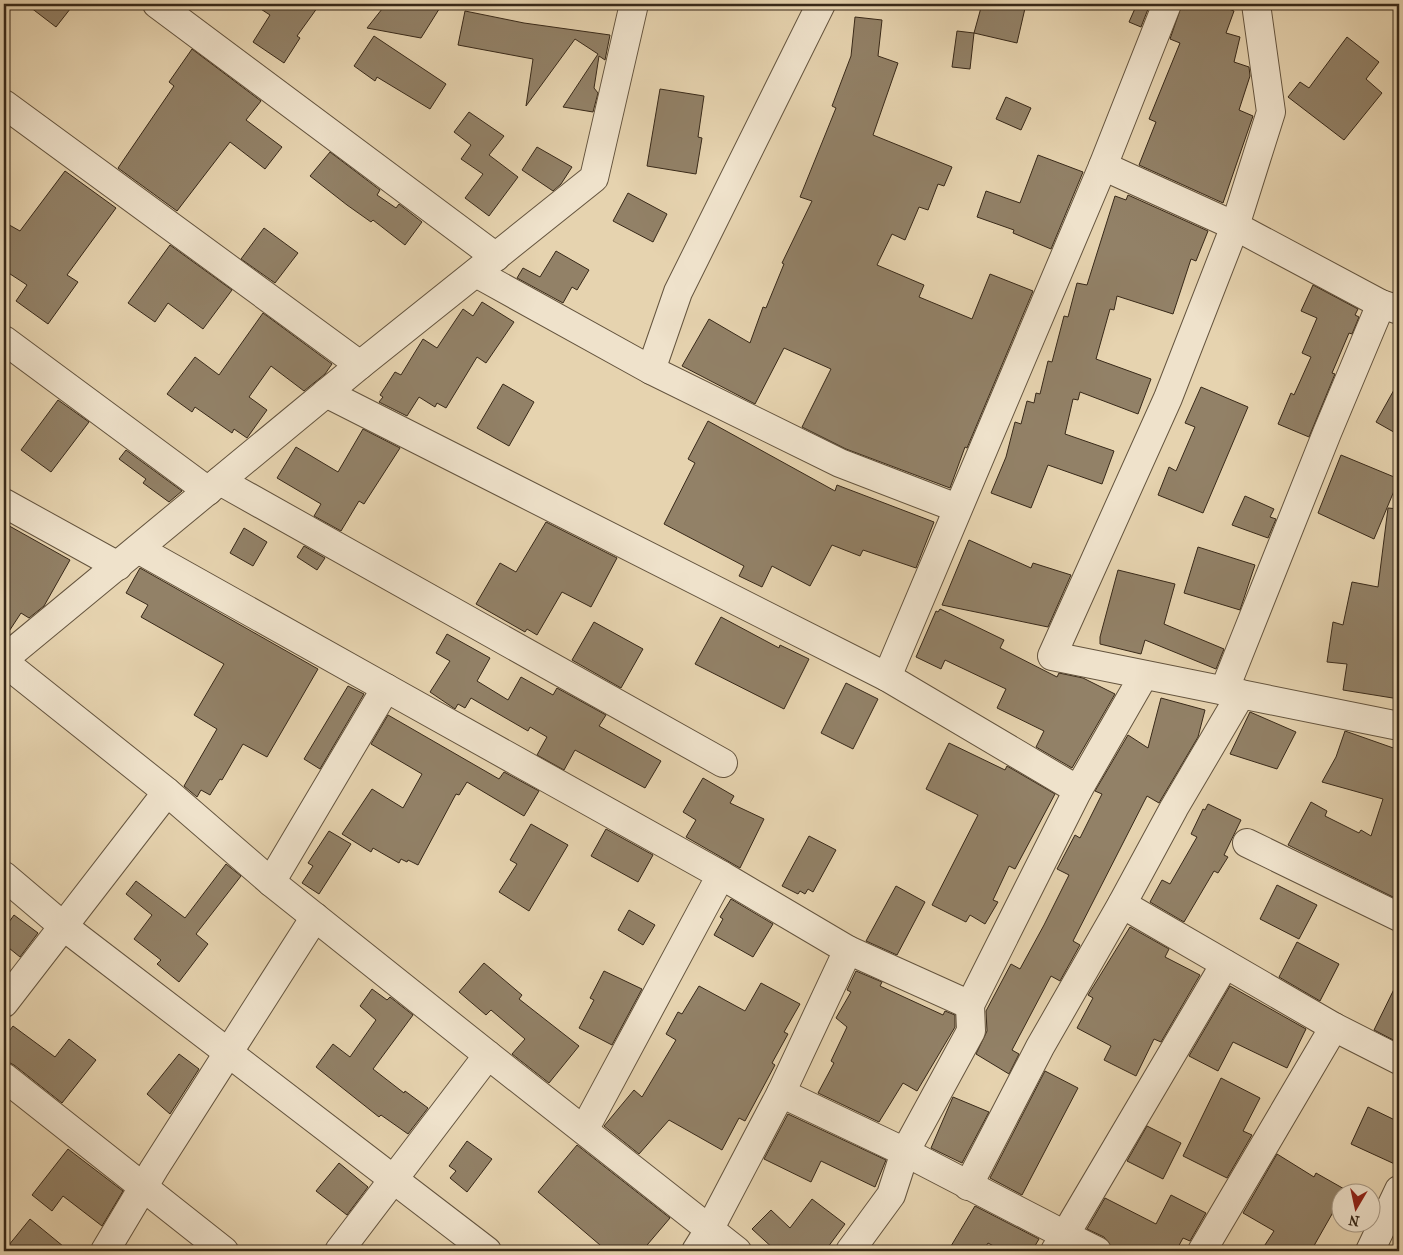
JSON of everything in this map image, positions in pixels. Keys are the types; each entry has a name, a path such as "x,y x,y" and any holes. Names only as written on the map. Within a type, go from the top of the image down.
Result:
{"street":[{"path":"157,4 486,265 650,370 840,463 957,508"},
{"path":"634,4 594,178 360,365 4,661 167,792 270,882 584,1130 702,1241 737,1251"},
{"path":"650,370 678,292 821,4"},
{"path":"887,677 1103,166 1167,4"},
{"path":"1256,4 1271,112 1235,226 1168,398 1052,656 1399,726"},
{"path":"4,104 360,365"},
{"path":"968,1186 1040,1047 1122,904 1174,808 1233,693 1326,433 1390,307 1235,226 1103,166"},
{"path":"4,340 214,486 723,763"},
{"path":"326,393 887,677 1078,790"},
{"path":"4,503 128,558 386,688 721,875 848,950 970,1005"},
{"path":"850,1251 891,1195 905,1152 971,1031 970,1005 1078,790 1144,675"},
{"path":"270,882 386,688"},
{"path":"4,1004 167,792"},
{"path":"1247,843 1399,917"},
{"path":"584,1130 721,875"},
{"path":"4,876 63,926 229,1051 487,1251"},
{"path":"1122,904 1334,1027 1399,1060"},
{"path":"105,1251 315,916"},
{"path":"702,1241 781,1093 848,950"},
{"path":"1060,1243 1225,964"},
{"path":"1202,1251 1334,1027"},
{"path":"339,1251 488,1055"},
{"path":"4,1076 224,1251"},
{"path":"781,1093 905,1152 968,1186 1060,1243 1097,1251"},
{"path":"1370,1251 1399,1190"}],"building":[{"path":"26,4 74,4 56,27"},
{"path":"253,4 320,4 297,36 300,38 284,63 253,42 270,15"},
{"path":"386,4 441,6 421,38 367,28"},
{"path":"982,4 1026,4 1017,43 974,33"},
{"path":"1137,4 1150,4 1141,27 1129,22"},
{"path":"1182,4 1225,4 1223,7 1234,11 1226,33 1240,37 1234,62 1249,67 1250,76 1239,110 1253,116 1223,203 1139,165 1156,122 1149,119 1180,43 1170,39"},
{"path":"465,11 524,23 610,35 605,60 599,56 594,88 598,93 593,112 563,107 598,54 575,39 526,106 533,59 458,45"},
{"path":"855,17 882,20 878,56 898,63 873,135 952,167 944,186 938,184 928,210 919,207 905,240 892,234 877,265 924,285 919,297 972,319 990,274 1033,291 967,448 965,447 950,488 846,449 802,427 831,369 784,348 755,404 682,366 709,319 750,343 763,307 766,308 784,264 782,263 812,201 800,197 836,108 832,106 851,56"},
{"path":"957,31 974,33 970,69 952,67"},
{"path":"374,36 446,84 430,109 377,77 375,81 354,66"},
{"path":"1347,37 1379,62 1366,79 1382,93 1344,140 1288,97 1300,82 1309,88"},
{"path":"192,49 261,101 246,120 282,147 265,169 230,142 177,211 118,168 174,86 169,82"},
{"path":"660,89 704,96 698,137 702,138 696,174 647,166"},
{"path":"1006,97 1031,108 1021,130 996,119"},
{"path":"469,112 504,136 489,155 518,177 489,216 465,198 483,174 461,159 471,145 454,132"},
{"path":"537,147 572,167 561,184 553,191 522,170"},
{"path":"330,152 380,190 377,195 396,208 399,204 422,222 405,245 373,220 371,222 347,205 310,176"},
{"path":"1038,155 1083,172 1051,249 1013,233 1014,230 977,217 986,191 1020,203"},
{"path":"65,171 116,208 67,275 78,282 48,324 16,301 27,285 4,270 4,222 20,231"},
{"path":"628,193 667,214 653,242 613,221"},
{"path":"1128,195 1208,231 1196,261 1191,259 1173,314 1117,296 1114,310 1110,309 1096,359 1151,379 1138,414 1080,392 1078,400 1073,399 1065,434 1114,451 1102,484 1048,465 1031,508 991,493 1006,457 1015,422 1021,424 1027,401 1034,403 1036,393 1040,394 1048,361 1052,362 1064,316 1068,317 1077,283 1087,285 1115,196 1126,200"},
{"path":"264,228 298,253 275,283 241,259"},
{"path":"170,245 232,290 203,329 168,303 155,322 128,303"},
{"path":"556,251 589,270 577,290 572,287 563,303 517,278 523,268 540,277"},
{"path":"1313,285 1358,309 1355,315 1359,317 1352,334 1349,333 1332,373 1335,374 1309,437 1278,424 1291,393 1294,395 1311,357 1302,353 1317,318 1301,311"},
{"path":"482,302 514,322 486,363 477,357 446,408 437,403 435,407 419,397 407,416 379,402 383,397 380,395 395,372 401,375 423,339 437,348 463,309 473,316"},
{"path":"263,313 332,364 325,374 304,391 271,366 249,397 267,410 247,438 234,429 232,433 195,407 192,412 167,394 195,357 219,375"},
{"path":"1399,381 1399,435 1376,422"},
{"path":"503,384 534,402 509,446 477,428"},
{"path":"1201,387 1248,407 1203,513 1158,495 1169,467 1176,471 1195,427 1185,423"},
{"path":"58,400 89,422 51,472 21,450"},
{"path":"708,421 835,491 837,485 934,522 916,568 863,550 860,556 832,545 810,586 772,566 762,587 739,576 744,566 664,524 695,463 688,459"},
{"path":"363,429 400,448 364,504 359,501 341,531 314,516 321,504 277,478 296,447 338,472"},
{"path":"126,450 182,491 169,502 143,483 146,479 119,459"},
{"path":"1341,455 1399,479 1374,539 1318,513"},
{"path":"1245,496 1274,509 1270,517 1276,519 1268,538 1232,525"},
{"path":"1388,508 1399,509 1399,699 1343,690 1347,664 1327,662 1333,622 1343,625 1352,582 1378,587"},
{"path":"546,522 617,558 591,607 562,592 537,635 527,629 525,632 476,604 500,563 516,572"},
{"path":"4,523 70,560 44,606 29,618 21,613 4,639"},
{"path":"244,528 267,542 253,566 230,553"},
{"path":"969,540 1031,568 1033,563 1071,575 1048,627 942,605"},
{"path":"304,546 325,558 317,570 297,557"},
{"path":"1198,547 1255,565 1240,610 1184,593"},
{"path":"140,568 318,669 267,757 243,744 222,780 220,779 210,795 201,790 197,797 184,786 217,729 194,715 224,664 141,617 148,605 126,593"},
{"path":"1118,570 1175,584 1164,624 1224,649 1216,669 1145,640 1141,654 1100,644 1100,637"},
{"path":"940,609 1004,640 1000,648 1057,677 1059,673 1083,678 1115,694 1072,768 1036,747 1044,731 997,708 1006,689 945,660 941,669 916,657 936,611 938,612"},
{"path":"721,617 779,648 780,645 809,659 784,709 695,664"},
{"path":"594,622 643,649 621,688 572,660"},
{"path":"447,634 490,658 477,681 508,700 521,677 553,695 557,688 606,715 599,726 661,761 645,788 575,750 564,770 537,755 547,737 530,727 528,731 471,698 465,708 458,704 455,709 430,692 450,661 436,653"},
{"path":"846,683 878,699 853,749 821,733"},
{"path":"348,686 364,694 320,769 304,759"},
{"path":"1161,698 1205,710 1198,737 1159,803 1147,796 1073,941 1080,945 1060,981 1051,976 1012,1050 1019,1054 1009,1074 976,1054 987,1031 986,1011 1011,964 1020,969 1044,925 1069,875 1057,869 1075,835 1080,838 1102,794 1095,791 1128,735 1148,748"},
{"path":"1250,712 1296,732 1277,769 1230,754"},
{"path":"388,715 499,779 504,772 539,791 524,816 467,782 459,795 456,794 418,865 401,859 399,863 373,848 371,852 342,834 372,789 403,808 422,774 371,744"},
{"path":"1345,731 1399,750 1399,900 1288,845 1311,802 1327,811 1325,816 1359,833 1361,830 1371,836 1383,799 1322,782 1336,757"},
{"path":"949,743 1005,770 1007,766 1055,794 1015,869 1009,866 993,900 998,902 985,924 970,915 966,922 932,905 978,815 926,789"},
{"path":"703,778 734,796 730,803 764,819 740,868 686,837 696,820 683,812"},
{"path":"1208,804 1241,820 1224,855 1228,857 1218,873 1214,871 1184,922 1150,902 1162,880 1170,884 1197,837 1191,834 1203,809 1205,810"},
{"path":"531,824 568,845 529,911 499,892 517,864 510,860"},
{"path":"606,829 653,855 638,882 591,856"},
{"path":"329,831 351,844 319,894 302,883 313,866 308,863"},
{"path":"809,836 836,850 813,892 808,889 805,894 800,891 798,894 782,886"},
{"path":"226,864 241,876 196,934 208,944 179,982 157,964 161,960 134,939 152,915 126,894 136,881 185,918"},
{"path":"1277,885 1317,905 1299,939 1260,919"},
{"path":"896,886 925,902 897,955 866,941"},
{"path":"731,899 773,924 753,957 714,935 723,919 720,917"},
{"path":"629,910 655,925 643,945 618,930"},
{"path":"14,915 38,933 20,957 4,944 4,929"},
{"path":"1130,927 1169,949 1165,957 1200,975 1161,1042 1154,1039 1136,1076 1104,1060 1111,1046 1077,1028 1093,998 1088,995"},
{"path":"1297,942 1339,964 1320,1001 1279,977"},
{"path":"484,963 522,995 519,999 579,1046 549,1083 512,1054 525,1039 491,1010 486,1015 459,992"},
{"path":"604,971 642,989 612,1045 579,1028 594,1000 590,998"},
{"path":"856,971 882,982 880,986 943,1015 945,1011 955,1015 955,1027 917,1091 903,1083 879,1122 818,1093 834,1063 831,1061 847,1027 836,1018 851,992 847,990"},
{"path":"1399,979 1399,1043 1374,1030"},
{"path":"761,983 800,1004 784,1032 788,1034 772,1063 775,1065 745,1121 739,1118 722,1150 669,1120 639,1154 604,1126 634,1090 642,1097 676,1040 666,1034 678,1012 682,1014 699,986 745,1011"},
{"path":"1230,986 1306,1029 1287,1068 1233,1042 1218,1071 1189,1056"},
{"path":"372,989 387,1000 390,997 413,1015 373,1069 404,1093 405,1091 428,1108 408,1134 381,1115 379,1117 316,1067 333,1044 350,1057 376,1020 360,1006"},
{"path":"13,1026 55,1057 69,1039 96,1060 62,1103 14,1065 4,1060 4,1038"},
{"path":"179,1054 199,1069 170,1114 147,1094"},
{"path":"1045,1071 1078,1088 1022,1195 990,1178"},
{"path":"1221,1078 1260,1098 1243,1131 1252,1135 1227,1178 1183,1156"},
{"path":"953,1097 989,1112 962,1163 931,1148"},
{"path":"1368,1107 1399,1122 1399,1166 1351,1144"},
{"path":"788,1114 886,1160 875,1187 821,1161 811,1182 764,1159"},
{"path":"1147,1126 1181,1143 1163,1179 1127,1161"},
{"path":"467,1141 492,1159 467,1192 450,1178 456,1171 449,1166"},
{"path":"577,1145 670,1218 642,1251 607,1251 538,1192"},
{"path":"68,1149 123,1191 102,1226 63,1196 52,1211 32,1195"},
{"path":"1277,1154 1314,1177 1316,1173 1332,1182 1330,1182 1330,1218 1311,1251 1261,1251 1274,1231 1243,1213"},
{"path":"339,1163 368,1187 347,1215 316,1191"},
{"path":"1171,1195 1206,1213 1190,1241 1183,1238 1176,1251 1119,1251 1112,1248 1104,1237 1087,1229 1105,1198 1156,1224"},
{"path":"812,1199 845,1224 825,1251 776,1251 752,1229 771,1210 790,1228"},
{"path":"975,1206 1039,1239 1032,1251 1003,1251 988,1243 983,1251 948,1251"},
{"path":"30,1219 69,1251 4,1251"}]}
